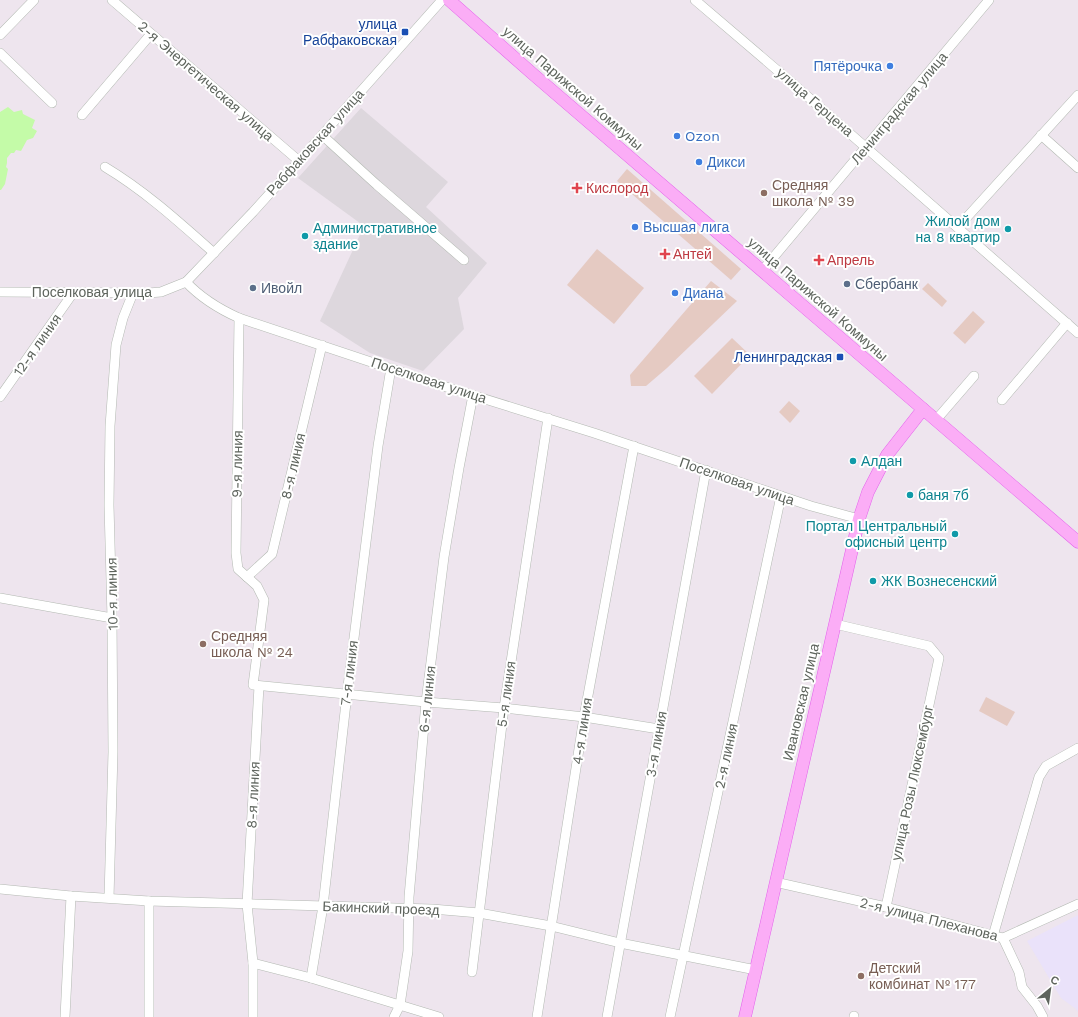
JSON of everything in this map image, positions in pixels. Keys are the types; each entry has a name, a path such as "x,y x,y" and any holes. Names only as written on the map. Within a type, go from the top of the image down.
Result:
{"main road":[{"name":"улица Парижской Коммуны","path":"449,0 1078,542"},
{"name":"Ивановская улица","path":"745,1017 859,519 868,492 886,455 923,409"}],"street":[{"path":"0,35 34,0"},
{"name":"2-я Энергетическая улица","path":"112,0 299,161"},
{"name":"Рабфаковская улица","path":"186,282 299,161 442,0"},
{"name":"улица Герцена","path":"695,0 787,78 1078,333"},
{"name":"Ленинградская улица","path":"762,271 989,0"},
{"path":"82,115 151,34"},
{"path":"0,53 52,103"},
{"path":"958,227 1078,95"},
{"path":"322,134 377,185 464,260"},
{"path":"1041,135 1078,168"},
{"path":"105,167 153,200 214,253"},
{"name":"Поселковая улица","path":"0,292 161,292 186,282 199,295 214,306 239,318 634,446 811,506 859,519"},
{"name":"12-я линия","path":"0,397 73,293"},
{"name":"10-я линия","path":"109,898 113,752 110,426 116,345 123,318 133,293"},
{"name":"9-я линия","path":"239,318 236,553 238,570 257,586 264,600"},
{"path":"1002,400 1067,323"},
{"name":"8-я линия","path":"247,577 272,554 322,345"},
{"name":"7-я линия","path":"311,978 323,906 347,694 377,453 391,368"},
{"path":"936,420 974,376"},
{"name":"6-я линия","path":"394,1017 400,1005 408,951 408,908 426,702 444,557 473,395"},
{"name":"5-я линия","path":"472,972 504,708 548,418"},
{"name":"4-я линия","path":"536,1017 584,717 634,446"},
{"name":"3-я линия","path":"607,1017 706,470"},
{"name":"2-я линия","path":"670,1017 781,496"},
{"path":"0,598 112,618"},
{"name":"8-я линия","path":"252,1017 253,963 247,904 256,685 264,600"},
{"name":"улица Розы Люксембург","path":"835,624 929,646 939,658 886,907"},
{"path":"256,685 426,702 504,708 584,717 659,729"},
{"path":"993,936 1040,777 1046,766 1078,748"},
{"name":"2-я улица Плеханова","path":"776,882 886,907 1003,938 1078,904"},
{"name":"Бакинский проезд","path":"0,889 71,896 149,901 408,908 479,913 551,926 620,943 756,970"},
{"path":"65,1017 71,896"},
{"path":"148,1017 149,901"},
{"path":"1003,938 1018,972 1022,987 1037,1006 1043,1017"},
{"path":"253,963 311,978 439,1017"}],"shaded area":[{"path":"8,107 14,112 22,110 23,114 35,120 32,128 37,131 33,138 27,140 21,151 16,150 7,158 6,167 8,169 5,184 0,190 0,112"},
{"path":"361,108 448,182 426,207 487,263 458,298 464,329 423,371 370,353 320,321 364,226 298,178"},
{"path":"627,169 741,269 731,280 617,181"},
{"path":"597,249 644,288 614,324 567,285"},
{"path":"711,281 737,301 646,386 631,386 630,375"},
{"path":"928,283 947,301 942,307 922,289"},
{"path":"973,311 985,322 965,344 953,333"},
{"path":"732,338 750,355 712,394 694,376"},
{"path":"789,401 800,411 790,423 779,412"},
{"path":"986,697 1015,712 1007,726 979,711"},
{"path":"1078,915 1078,1012 1061,998 1027,941"}],"place":[{"name":"улица Рабфаковская","path":"405,32"},
{"name":"Пятёрочка","path":"890,66"},
{"name":"Ozon","path":"677,136"},
{"name":"Дикси","path":"699,162"},
{"name":"Кислород","path":"577,188"},
{"name":"Средняя школа № 39","path":"764,193"},
{"name":"Высшая лига","path":"635,227"},
{"name":"Жилой дом на 8 квартир","path":"1008,229"},
{"name":"Административное здание","path":"305,236"},
{"name":"Антей","path":"665,254"},
{"name":"Апрель","path":"819,260"},
{"name":"Сбербанк","path":"847,284"},
{"name":"Ивойл","path":"253,288"},
{"name":"Диана","path":"675,293"},
{"name":"Ленинградская","path":"840,357"},
{"name":"Алдан","path":"853,461"},
{"name":"баня 7б","path":"910,495"},
{"name":"Портал Центральный офисный центр","path":"955,534"},
{"name":"ЖК Вознесенский","path":"873,581"},
{"name":"Средняя школа № 24","path":"203,644"},
{"name":"Детский комбинат № 177","path":"861,976"}]}
